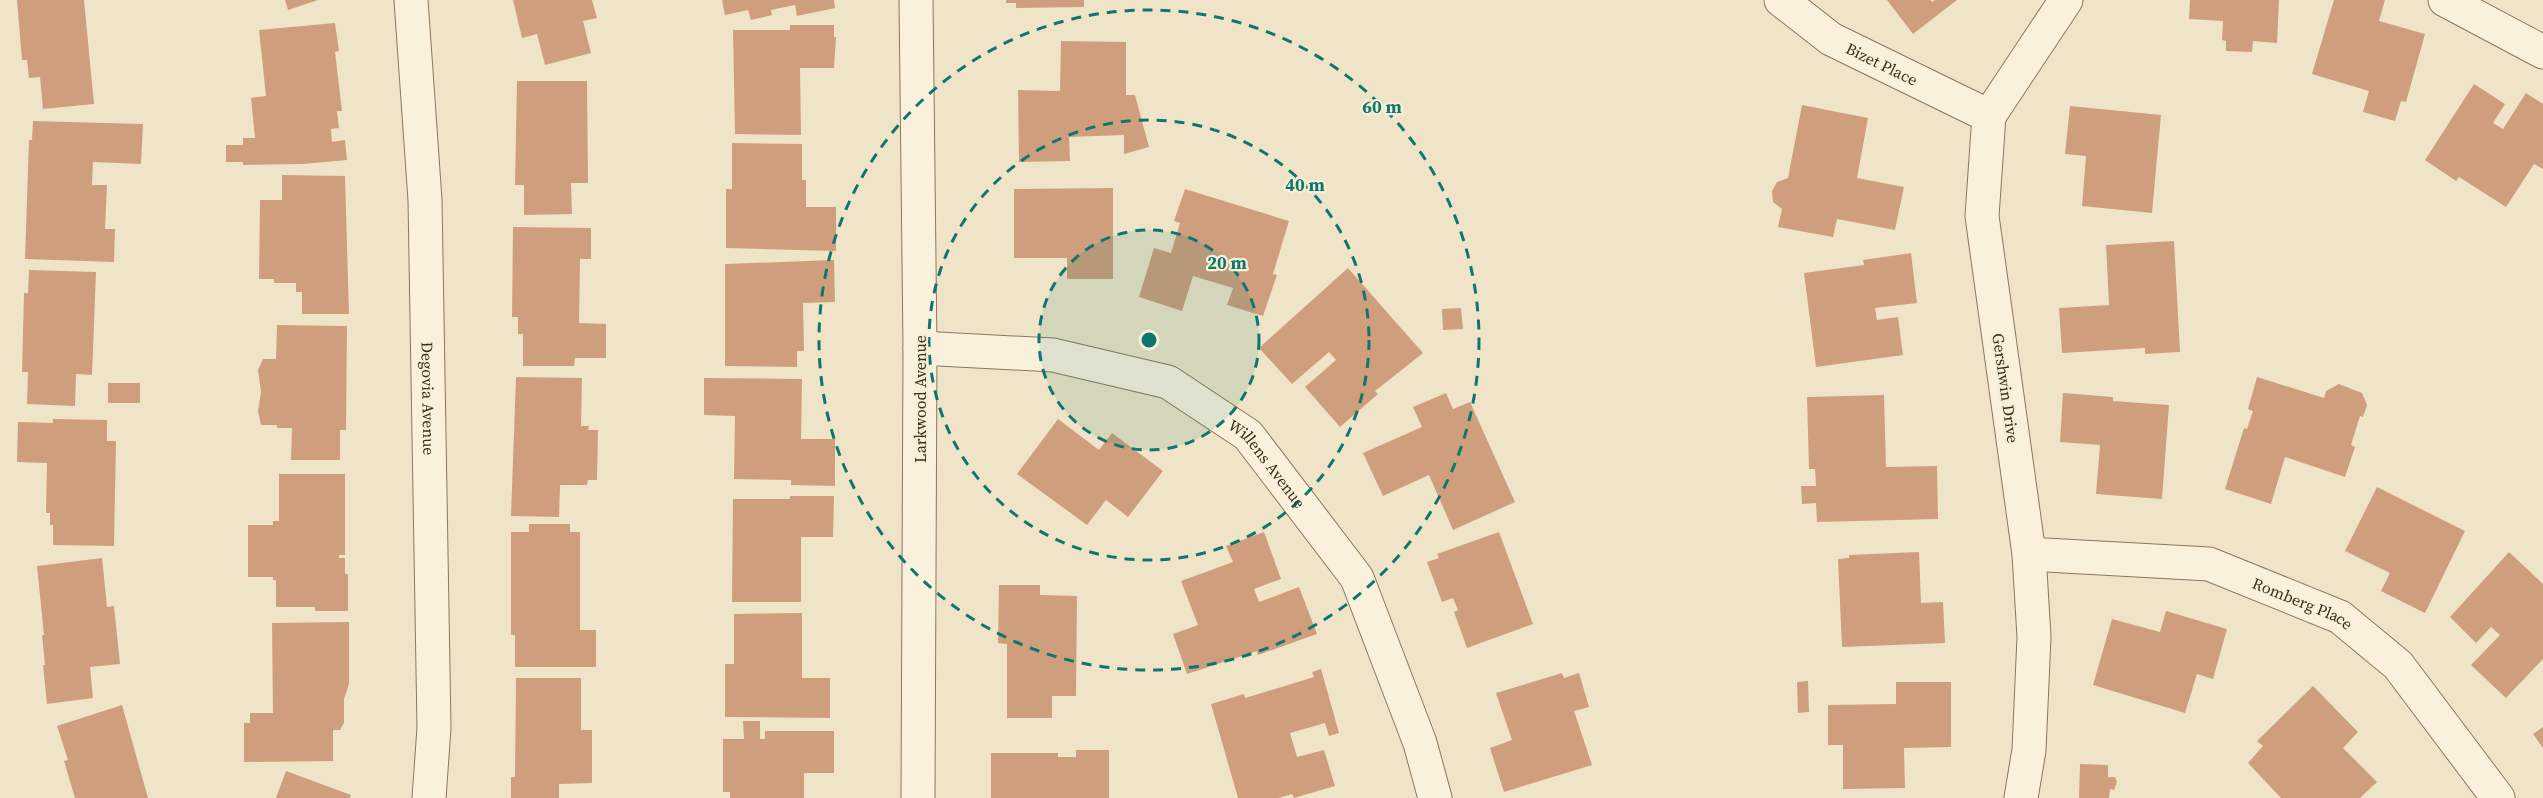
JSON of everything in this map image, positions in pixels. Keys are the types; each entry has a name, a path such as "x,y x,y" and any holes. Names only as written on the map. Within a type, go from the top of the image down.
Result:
{"street":[{"name":"Degovia Avenue","path":"411,0 425,200 434,728 429,798"},
{"name":"Larkwood Avenue","path":"916,0 920,348 918,798"},
{"name":"Bizet Place","path":"1781,0 1831,39 1989,116"},
{"name":"Gershwin Drive","path":"2021,798 2029,750 2034,636 2029,554 1982,216 1989,116 2066,0"},
{"path":"2445,0 2543,52"},
{"name":"Willens Avenue","path":"920,348 1053,355 1168,382 1248,435 1357,578 1420,743 1435,798"},
{"name":"Romberg Place","path":"2029,554 2209,564 2340,617 2398,665 2498,798"}],"building":[{"path":"17,0 84,0 94,104 43,109 40,77 29,78 27,60 22,60"},
{"path":"285,0 318,0 288,10"},
{"path":"513,0 592,0 597,18 583,21 591,53 545,65 537,34 522,38"},
{"path":"722,0 834,0 835,8 797,16 795,5 771,10 772,15 751,20 748,10 725,15"},
{"path":"1006,0 1084,0 1084,7 1016,8 1016,3 1006,3"},
{"path":"1887,0 1930,0 1932,2 1957,0 1913,34"},
{"path":"2190,0 2279,0 2277,43 2253,41 2252,52 2226,51 2226,41 2222,40 2223,21 2189,19"},
{"path":"2334,0 2385,0 2379,21 2425,34 2406,102 2401,101 2395,121 2363,112 2369,91 2312,74"},
{"path":"335,23 339,51 335,52 342,111 337,111 339,128 331,129 332,142 345,140 347,160 303,164 243,165 243,162 226,162 226,145 243,145 243,138 255,138 251,98 266,96 259,30"},
{"path":"790,25 834,25 834,37 836,37 834,68 800,68 801,135 735,134 733,30 790,30"},
{"path":"1061,41 1126,42 1126,95 1135,95 1149,147 1124,154 1124,135 1069,137 1070,161 1019,162 1018,90 1060,91"},
{"path":"517,81 587,81 588,183 571,183 572,214 524,215 524,185 515,185"},
{"path":"2474,84 2505,104 2493,123 2503,129 2526,93 2543,104 2543,169 2534,164 2506,207 2459,177 2456,181 2425,160"},
{"path":"1802,105 1868,118 1857,178 1904,187 1895,230 1837,219 1833,237 1778,227 1782,209 1773,202 1772,191 1777,182 1788,178"},
{"path":"2070,106 2161,115 2152,213 2082,206 2086,156 2065,154"},
{"path":"33,121 143,124 141,164 93,162 92,185 107,185 105,229 115,229 114,262 25,259 29,140 32,140"},
{"path":"732,143 802,144 802,180 806,180 806,207 836,207 836,251 726,248 726,189 732,189"},
{"path":"282,175 345,176 349,314 302,314 302,292 296,292 296,283 274,283 274,279 259,279 260,200 282,200"},
{"path":"1113,188 1113,279 1067,279 1067,258 1014,258 1014,189"},
{"path":"1185,189 1289,221 1273,274 1277,275 1263,316 1227,305 1233,288 1193,276 1182,311 1139,297 1154,248 1171,253 1180,223 1174,221"},
{"path":"513,227 591,228 591,259 580,259 579,323 606,324 606,358 575,358 574,366 523,366 523,334 518,334 518,317 512,317"},
{"path":"2174,241 2180,352 2145,354 2145,348 2062,353 2059,308 2109,305 2106,245"},
{"path":"1911,253 1917,303 1875,308 1877,320 1898,317 1903,355 1816,367 1804,273 1864,265 1863,260"},
{"path":"834,260 835,302 803,303 804,351 797,351 797,367 725,366 725,264"},
{"path":"1348,268 1423,353 1375,391 1378,394 1340,427 1305,387 1336,360 1329,352 1292,384 1259,348"},
{"path":"29,270 96,272 92,375 76,374 75,406 27,404 28,372 22,372 24,293 28,293"},
{"path":"1461,308 1463,329 1443,330 1442,309"},
{"path":"277,325 347,326 346,430 340,430 340,460 291,460 292,428 261,425 258,411 261,392 258,370 263,359 276,359"},
{"path":"516,377 582,378 581,426 589,426 588,430 598,430 597,480 588,480 587,485 560,485 559,517 511,516"},
{"path":"2257,377 2324,398 2326,391 2339,384 2362,393 2367,405 2363,417 2360,416 2351,445 2355,447 2345,477 2285,457 2271,504 2225,489 2244,428 2247,429 2253,411 2248,409"},
{"path":"704,378 802,379 801,439 835,439 835,486 791,485 791,480 734,479 735,416 704,415"},
{"path":"108,383 140,383 140,403 108,403"},
{"path":"1446,393 1453,409 1470,402 1515,502 1453,530 1429,475 1383,496 1363,453 1422,427 1413,407"},
{"path":"2063,393 2113,397 2113,401 2169,405 2162,499 2096,494 2100,445 2060,442"},
{"path":"1884,395 1886,467 1937,466 1938,519 1817,522 1816,503 1802,504 1801,486 1816,486 1815,469 1809,469 1807,397"},
{"path":"53,419 107,420 107,441 116,441 114,546 53,545 53,525 50,525 50,513 46,513 47,463 17,462 18,422 53,423"},
{"path":"1058,419 1099,450 1112,433 1163,471 1128,517 1106,500 1087,525 1017,474"},
{"path":"279,474 345,474 345,555 339,555 339,558 345,558 345,574 348,574 348,611 315,611 315,607 276,607 276,580 273,580 273,577 248,577 248,525 273,525 273,521 279,521"},
{"path":"2377,487 2465,531 2425,613 2381,591 2390,573 2345,551"},
{"path":"790,496 834,496 833,537 801,537 801,602 732,602 733,499 790,499"},
{"path":"529,524 570,524 570,532 580,532 580,630 596,630 596,667 515,667 515,635 511,635 511,532 529,532"},
{"path":"1264,532 1281,579 1254,589 1259,602 1299,587 1317,634 1258,655 1257,651 1187,674 1173,634 1198,625 1181,581 1233,562 1226,546"},
{"path":"1499,532 1533,624 1467,648 1454,612 1458,610 1453,598 1442,602 1427,562 1439,558 1437,554"},
{"path":"1919,552 1921,603 1943,602 1945,643 1842,647 1838,559 1849,558 1849,555"},
{"path":"2509,552 2543,584 2543,659 2506,698 2471,665 2500,635 2491,627 2476,643 2450,617"},
{"path":"102,558 107,607 114,606 120,664 90,667 93,698 47,704 43,665 45,665 42,635 44,635 37,566"},
{"path":"999,585 1040,585 1040,595 1077,596 1076,696 1052,696 1052,718 1007,718 1007,644 998,643"},
{"path":"2166,611 2227,629 2213,679 2197,674 2185,713 2093,685 2112,619 2160,632"},
{"path":"802,613 802,678 830,678 830,718 725,717 725,664 734,664 734,614"},
{"path":"349,622 349,684 344,699 344,723 340,730 333,730 333,761 244,762 244,723 250,723 250,713 273,713 272,623"},
{"path":"1321,669 1339,733 1329,736 1325,723 1290,733 1297,757 1324,750 1335,786 1294,798 1292,794 1279,798 1238,798 1211,704 1244,694 1245,698 1314,677 1312,672"},
{"path":"1562,673 1564,678 1579,673 1589,707 1574,711 1592,765 1504,792 1490,748 1512,740 1496,693"},
{"path":"516,678 581,678 581,730 592,730 592,783 559,784 559,798 511,798 511,777 515,777"},
{"path":"1808,681 1809,712 1798,713 1797,682"},
{"path":"1896,682 1951,682 1951,747 1904,748 1905,788 1843,789 1843,745 1828,745 1828,705 1896,704"},
{"path":"2313,686 2358,732 2343,748 2377,782 2360,798 2281,798 2248,763 2263,746 2257,741"},
{"path":"122,705 148,798 75,798 64,761 68,760 57,726"},
{"path":"743,721 760,721 760,739 765,739 765,731 834,731 834,773 804,773 804,798 730,798 730,792 723,792 723,739 744,739"},
{"path":"2543,727 2543,748 2533,734"},
{"path":"1076,750 1109,750 1109,798 991,798 991,753 1058,753 1058,757 1076,757"},
{"path":"2080,764 2108,765 2108,777 2115,777 2117,782 2114,790 2110,789 2109,798 2079,798"},
{"path":"286,771 351,795 350,798 276,798"}]}
